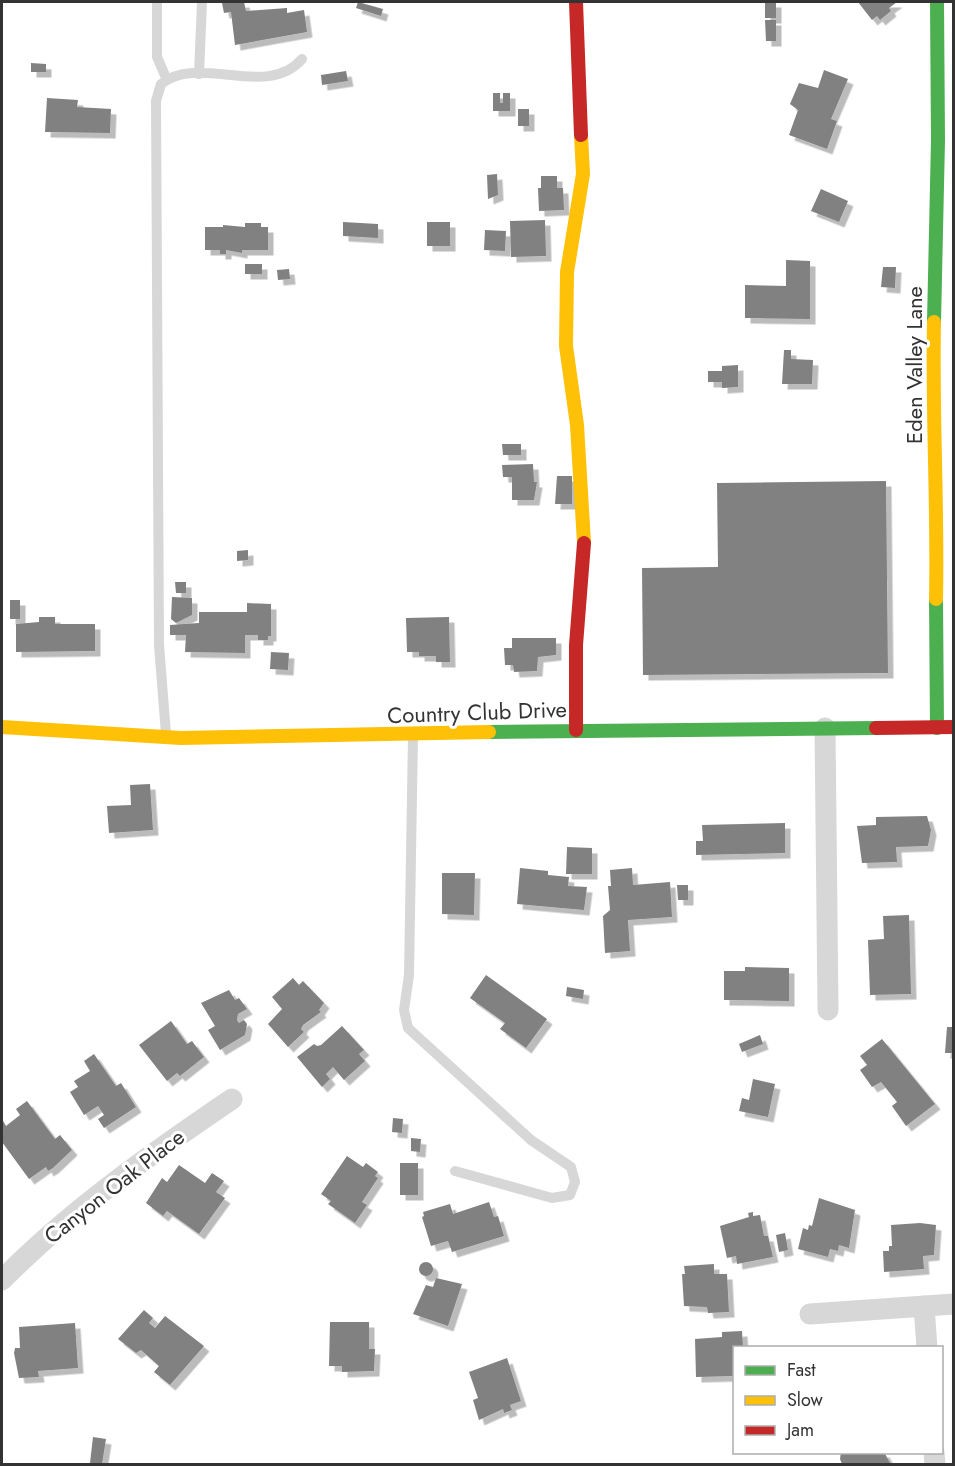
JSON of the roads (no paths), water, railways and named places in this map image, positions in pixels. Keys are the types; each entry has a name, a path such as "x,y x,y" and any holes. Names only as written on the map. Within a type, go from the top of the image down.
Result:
{"street":[{"path":"576,2 583,174 567,272 566,346 577,424 584,549 576,645 576,730"},
{"name":"Eden Valley Lane","path":"937,2 938,140 932,394 938,521 934,650 937,728"},
{"name":"Country Club Drive","path":"2,727 166,737 954,727"},
{"path":"825,728 828,1010"},
{"name":"Canyon Oak Place","path":"2,1280 32,1250 128,1169 232,1099"},
{"path":"810,1314 954,1304"},
{"path":"924,1306 927,1346"}],"lane":[{"path":"157,2 157,57 167,80"},
{"path":"199,74 202,2"},
{"path":"166,737 159,645 156,101 162,84 179,74 270,76 287,73 302,59"},
{"path":"413,735 409,975 404,1010 408,1028 531,1140 571,1167 575,1182 570,1195 552,1198 455,1171"}]}
